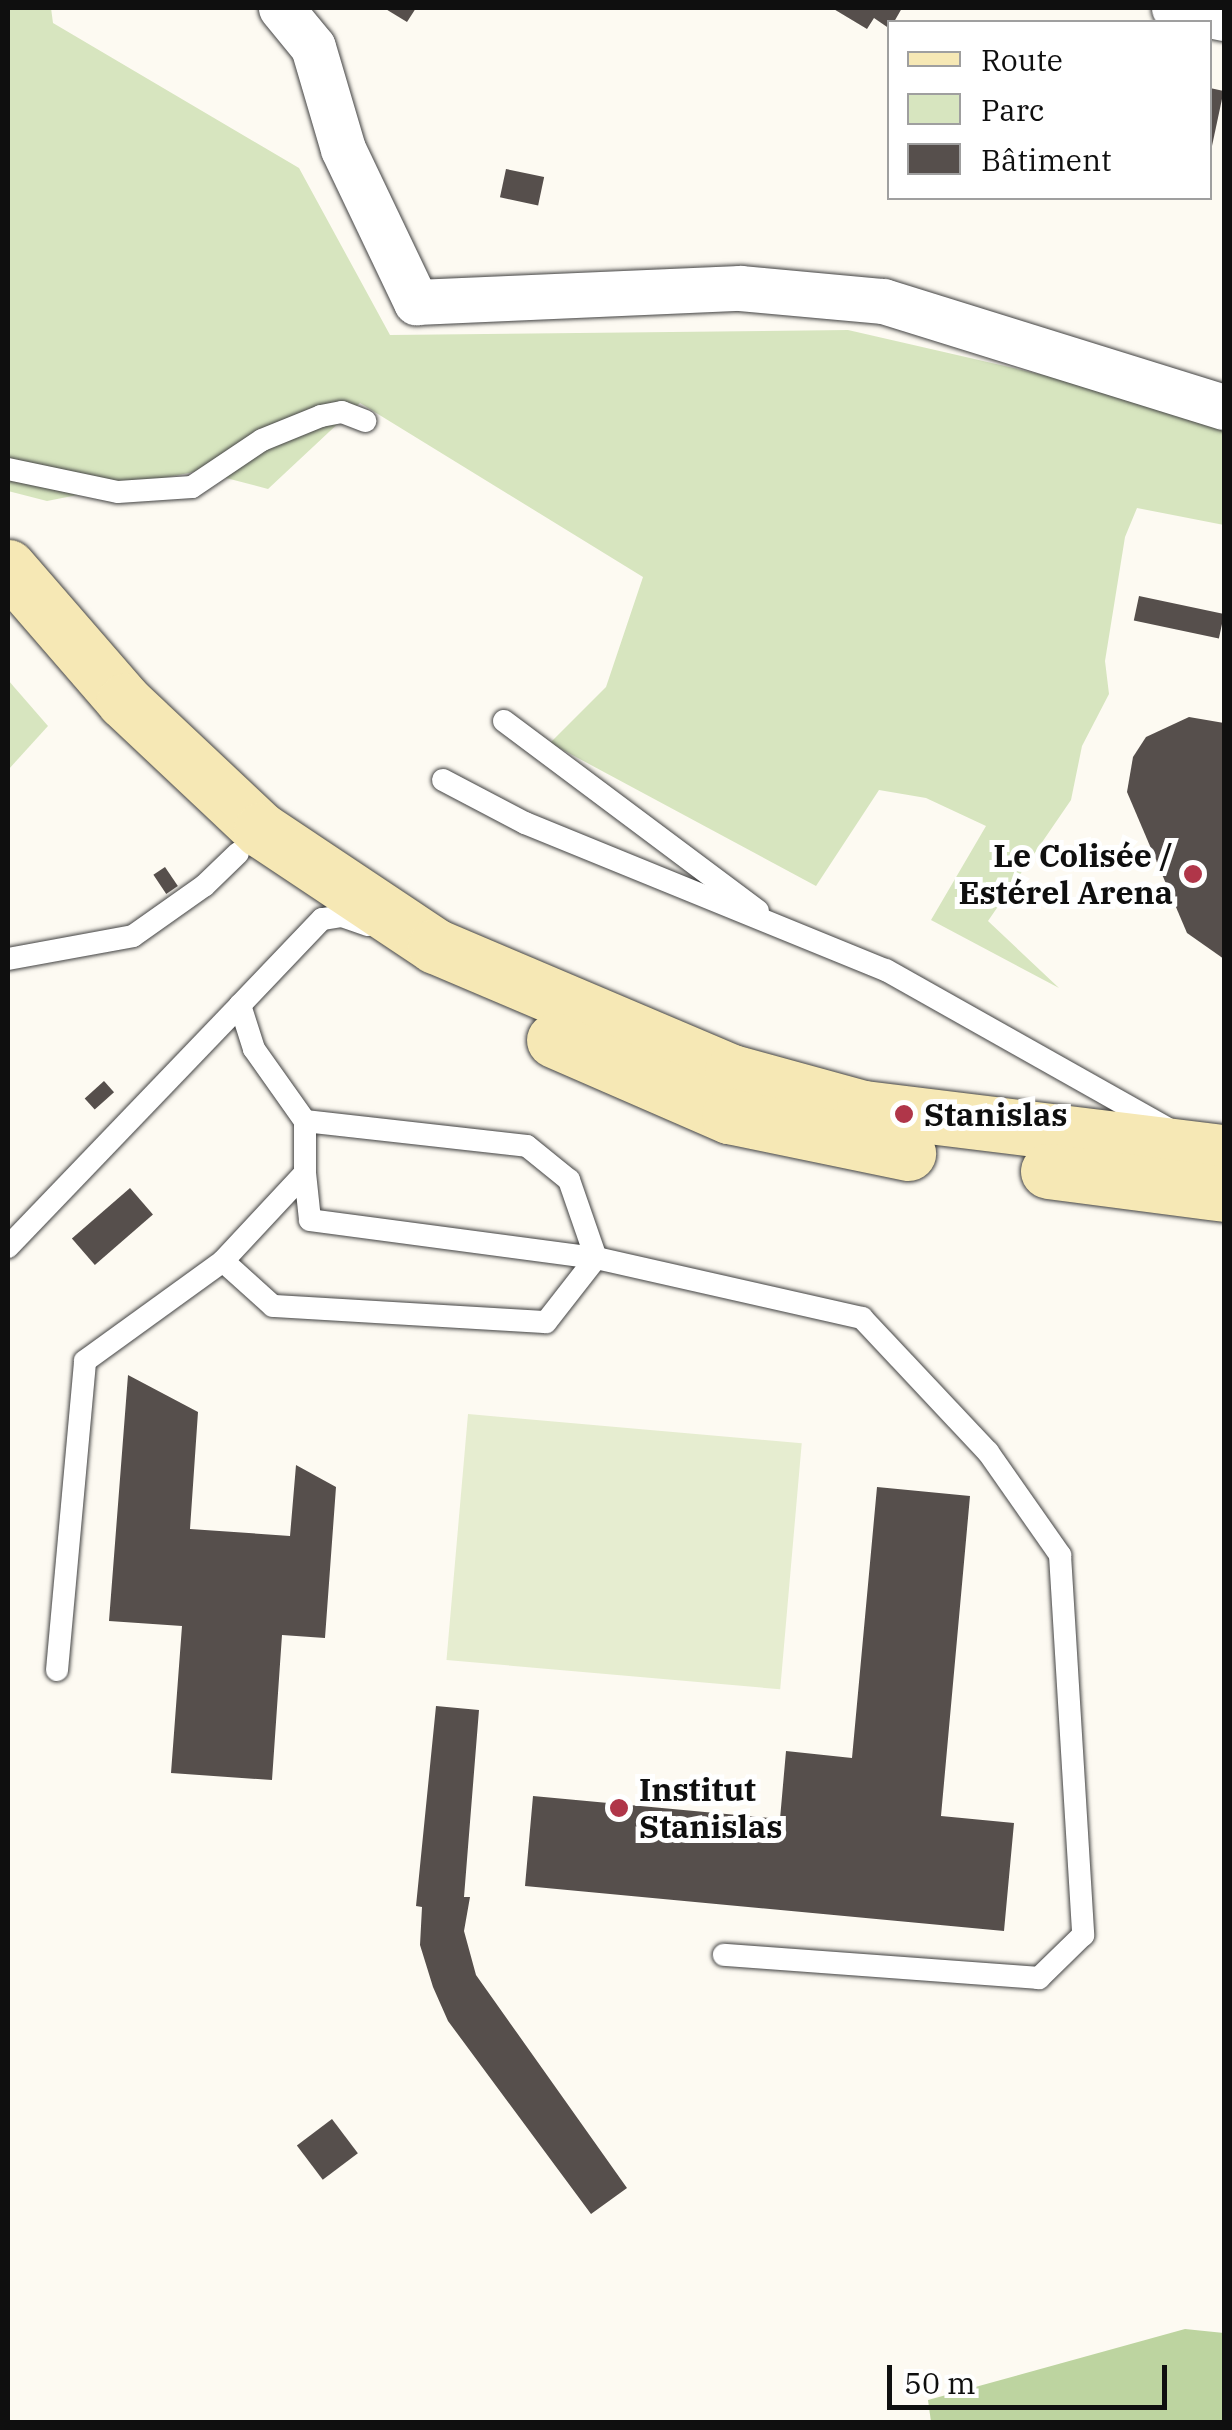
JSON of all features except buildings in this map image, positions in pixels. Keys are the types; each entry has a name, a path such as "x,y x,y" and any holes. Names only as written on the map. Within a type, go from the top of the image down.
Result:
{"main road":[{"path":"8,568 124,701 261,830 338,887 435,946 521,988 732,1072 864,1108 1218,1166"},
{"path":"8,619 71,693 238,853 322,920 450,994 729,1116 867,1148 1218,1166"}],"street":[{"path":"281,8 313,48 343,150 416,302 740,288 883,301 1224,407"},
{"path":"1174,8 1224,13"}],"lane":[{"path":"8,469 118,492 192,486 262,440 321,416 342,412 365,421"},
{"path":"504,721 732,887 768,920"},
{"path":"443,780 525,823 886,970 1218,1166"},
{"path":"8,958 133,936 204,886 238,853"},
{"path":"8,1246 322,920 362,921 501,998 615,1050 728,1090 790,1088"},
{"path":"240,1005 254,1050 305,1121 310,1220 596,1258 862,1318 988,1452 1060,1555 1084,1935 1039,1978 724,1955"},
{"path":"305,1121 527,1146 569,1180 596,1258"},
{"path":"57,1670 86,1361 223,1261 305,1173"},
{"path":"223,1261 273,1306 546,1322 596,1258"}],"green space":[{"path":"8,8 51,8 53,23 299,168 390,335 848,330 1161,402 1224,425 1224,525 1137,508 1125,537 1105,661 1109,694 1082,746 1071,800 988,921 1059,988 931,920 986,826 926,798 879,790 816,886 550,743 606,687 643,577 360,403 268,489 199,471 47,501 8,491"},
{"path":"8,680 48,726 8,770"},
{"path":"468,1414 802,1443 780,1689 446,1660"},
{"path":"1185,2329 1224,2333 1224,2422 931,2422 928,2400"}],"place":[{"name":"Le Colisée / Estérel Arena","path":"1193,874"},
{"name":"Stanislas","path":"904,1114"},
{"name":"Institut Stanislas","path":"619,1808"}]}
